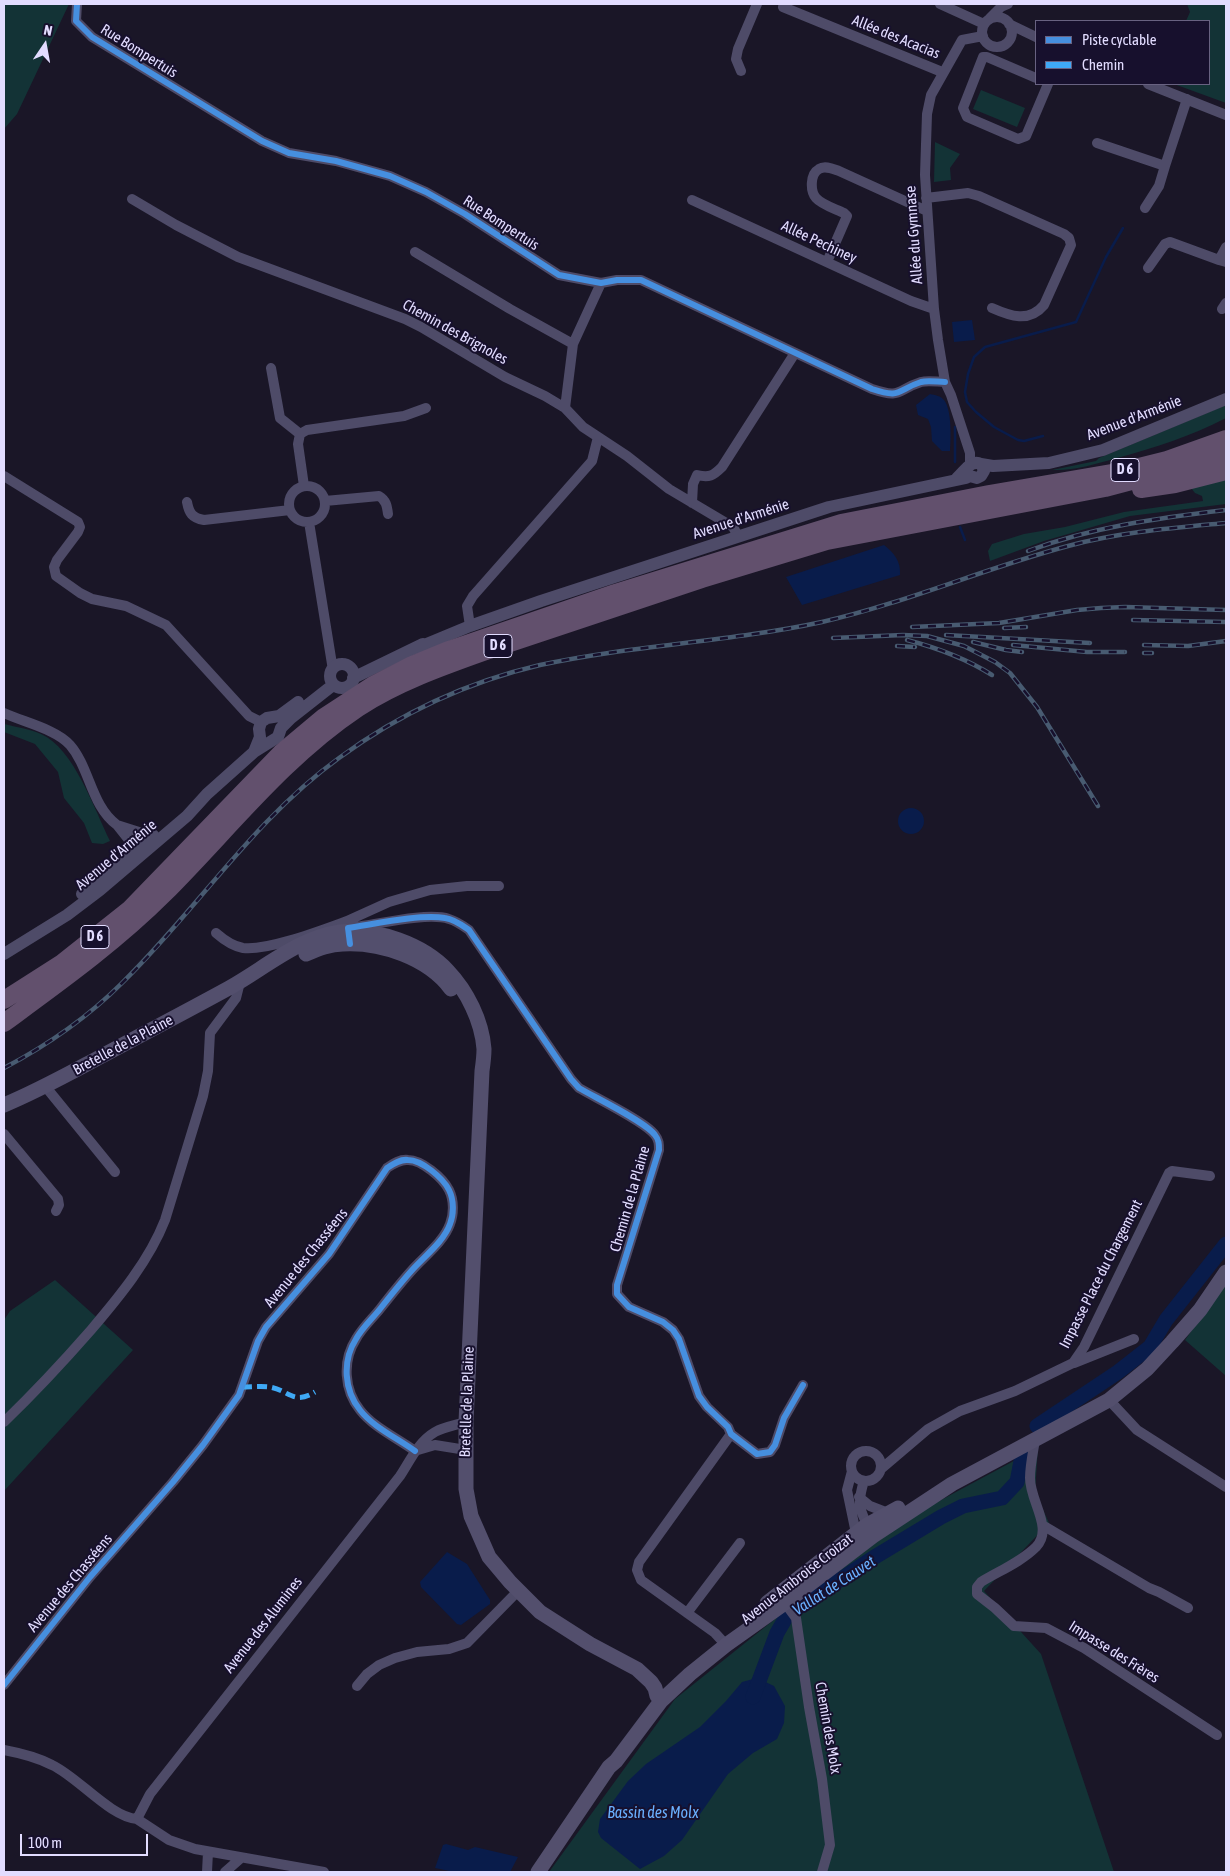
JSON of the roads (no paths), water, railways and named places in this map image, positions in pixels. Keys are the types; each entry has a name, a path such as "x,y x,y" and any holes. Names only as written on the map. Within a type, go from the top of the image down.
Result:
{"highway":[{"path":"1022,488 1123,464 1226,430"},
{"name":"D 6","path":"4,1000 62,964 130,908 281,753 324,716 373,685 412,665 446,651 615,593 841,523 1022,488 1123,471 1167,460 1226,439"},
{"name":"D 6","path":"4,1016 47,992 116,939 164,893 295,758 325,732 359,707 402,684 443,666 489,650 777,555 827,541 1053,499 1143,479 1226,452"},
{"path":"1053,499 1090,497 1146,488 1226,471"},
{"path":"4,996 28,985"},
{"path":"4,1023 47,992"}],"main road":[{"name":"Bretelle de la Plaine","path":"4,1105 45,1086 240,982 266,964 298,946 323,936 349,931 384,936 407,943 442,964 464,993 476,1014 484,1051 466,1422 466,1489 471,1516 489,1557 540,1612 585,1641 637,1669 651,1682 659,1698"},
{"name":"Avenue Ambroise Croizat","path":"864,1535 952,1484 1109,1400 1147,1369 1172,1342 1200,1310 1226,1272"},
{"name":"Avenue Ambroise Croizat","path":"538,1872 609,1767 612,1758 633,1724 694,1660 723,1641 787,1605 888,1513 920,1496 952,1484"}],"street":[{"name":"Rue Bompertuis","path":"76,4 76,21 92,37 262,141 289,153 336,161 390,176 426,192 465,214 559,275 601,283 618,280 641,280 886,394 898,394 922,381 945,382"},
{"path":"741,71 736,59 738,49 756,4"},
{"path":"940,4 987,22"},
{"path":"1008,4 1006,16 1011,36 1005,44 996,46 988,43 983,36 987,22 1001,7 1008,4"},
{"name":"Allée des Acacias","path":"783,7 942,72"},
{"path":"987,22 996,17 1032,35"},
{"path":"1011,36 1032,35"},
{"name":"Allée du Gymnase","path":"977,466 945,382 934,310 926,198 925,142 927,114 931,95 942,72 962,40 983,36"},
{"path":"1035,78 983,57 962,108 964,113 967,117 1022,138 1026,136 1048,85"},
{"path":"1151,85 1226,114"},
{"path":"1145,208 1159,186 1187,99"},
{"path":"1097,143 1166,166"},
{"path":"827,262 846,216 844,213 817,200 812,190 812,181 820,168 827,167 839,171 927,211"},
{"path":"926,198 968,193 979,196 1064,234 1069,238 1070,245 1040,311 1024,318 992,308"},
{"name":"Chemin des Brignoles","path":"132,199 238,257 405,319 421,327 505,377 565,408 583,427 627,456 647,473 733,527 738,536"},
{"name":"Allée Pechiney","path":"692,200 934,310"},
{"path":"1148,268 1165,244 1170,242 1223,261 1226,247"},
{"path":"415,252 573,344"},
{"path":"565,408 573,344 601,283"},
{"path":"692,503 693,484 697,475 707,478 714,475 722,467 795,353"},
{"path":"271,368 280,418 300,434"},
{"name":"Avenue d'Arménie","path":"352,673 392,660 469,623 503,610 541,601 829,507 955,480 977,466 1049,463 1103,450 1226,399"},
{"path":"304,486 298,444 300,434 307,430 404,416 426,408"},
{"path":"469,623 467,606 473,596 592,461 598,437"},
{"path":"4,476 78,522 80,527 78,532 57,560 54,568 56,576 86,596 126,606 166,625 249,716 264,724 277,720 282,728"},
{"path":"299,487 315,488 320,491 325,501 325,507 319,517 309,522 297,519 290,510 289,499 291,494 299,487"},
{"path":"325,501 378,496 386,504 388,514"},
{"path":"187,502 188,510 193,516 204,520 290,510"},
{"path":"309,522 332,664"},
{"path":"343,665 352,673 346,687 339,688 332,682 331,671 336,666 343,665"},
{"path":"264,724 265,738 272,739 280,734 290,718 332,682"},
{"path":"254,752 264,724 332,682"},
{"path":"4,713 59,736 69,744 77,755 101,808 111,820 139,832 151,842"},
{"name":"Avenue d'Arménie","path":"4,954 39,932 139,852 254,752 272,739"},
{"path":"118,824 139,852"},
{"path":"216,934 231,944 252,948 276,944 349,931 388,902 430,890 467,886 499,886"},
{"name":"Chemin de la Plaine","path":"349,931 429,917 447,918 459,923 469,930 570,1079 579,1088 646,1126 656,1136 659,1142 659,1150 617,1285 617,1294 629,1307 663,1322 673,1330 679,1339 699,1396 707,1407 728,1427 731,1434"},
{"path":"4,1422 62,1364 113,1304 135,1274 156,1239 165,1220 203,1096 208,1071 210,1033 236,998 240,982"},
{"path":"45,1086 115,1172"},
{"path":"4,1134 58,1199 59,1205 56,1211"},
{"name":"Avenue des Chasséens","path":"4,1685 90,1577 204,1444 239,1395 251,1358 266,1327 329,1254 387,1168 396,1162 407,1159 419,1162 432,1171 449,1190 453,1213 450,1226 356,1339 348,1360 346,1383 351,1397 361,1411 415,1451"},
{"name":"Impasse Place du Chargement","path":"881,1469 928,1429 960,1411 1015,1391 1073,1363 1084,1347 1169,1173 1172,1171 1210,1176"},
{"path":"1073,1363 1134,1339"},
{"path":"723,1641 641,1580 637,1570 639,1562 731,1434 757,1454 770,1452 775,1445 784,1418 804,1386"},
{"path":"1109,1400 1137,1430 1226,1487"},
{"name":"Avenue des Alumines","path":"137,1819 150,1794 400,1476 415,1451 434,1433 466,1422"},
{"path":"1035,1440 1030,1476 1031,1493 1044,1526 1149,1588 1188,1608"},
{"path":"415,1451 435,1445 466,1450"},
{"path":"852,1471 857,1478 864,1481 873,1480 881,1469 879,1458 867,1451 862,1452 852,1461 852,1471 847,1490 864,1535"},
{"path":"864,1481 859,1497 864,1535"},
{"path":"859,1497 870,1506 888,1513"},
{"name":"Impasse des Frères","path":"1044,1526 1043,1534 1037,1546 1020,1559 981,1582 977,1587 977,1594 980,1598 995,1608 1014,1626 1046,1628 1084,1648 1217,1735"},
{"path":"687,1613 740,1543"},
{"path":"357,1686 367,1674 379,1665 416,1652 449,1649 466,1643 518,1590"},
{"name":"Chemin des Molx","path":"787,1605 796,1618 807,1698 822,1779 830,1845 822,1872"},
{"path":"4,1750 53,1765 116,1812 131,1819 137,1819 169,1840 208,1852 324,1872"},
{"path":"207,1872 208,1852"},
{"path":"225,1872 241,1858"}],"water":[{"path":"972,320 975,340 954,342 952,322"},
{"path":"930,394 938,396 947,405 951,439 950,451 942,451 932,441 931,427 928,419 918,415 916,405"},
{"path":"884,545 896,558 900,575 802,605 786,577"},
{"path":"911,808 920,812 924,821 920,830 911,834 902,830 898,821 902,812"},
{"path":"447,1552 467,1564 490,1600 490,1604 461,1625 457,1624 421,1587 420,1582"},
{"name":"Bassin des Molx","path":"757,1678 774,1686 785,1706 784,1723 777,1739 753,1753 728,1774 682,1840 664,1856 640,1869 601,1838 598,1832 600,1819 628,1781 646,1764 700,1727 742,1682"},
{"path":"446,1844 468,1850 475,1847 518,1857 510,1872 454,1872 435,1868 443,1845"}],"waterway":[{"path":"1043,436 1024,441 1018,440 994,427 967,402 965,392 968,374 974,357 985,347 1076,322 1106,257 1123,228"},
{"path":"955,427 955,462"},
{"path":"960,527 965,540"},
{"name":"Vallat de Cauvet","path":"1037,1426 1118,1372 1150,1347 1166,1320 1226,1244"},
{"name":"Vallat de Cauvet","path":"753,1697 777,1633 788,1614 873,1558 941,1517 963,1506 1002,1498 1017,1482 1022,1456"}],"railway":[{"path":"1028,551 1076,536 1126,524 1226,510"},
{"path":"4,1068 66,1030 109,996 149,955 252,837 308,782 339,758 385,727 435,701 486,681 540,665 575,658 787,629 822,622 884,605 1006,564 1088,541 1147,531 1226,523"},
{"path":"912,627 999,623 1077,610 1101,608 1226,610"},
{"path":"1133,620 1226,622"},
{"path":"1004,628 1026,627"},
{"path":"833,638 903,635 927,636 964,646 995,662 1010,673 1037,707 1098,806"},
{"path":"946,635 1090,643"},
{"path":"907,640 951,654 972,663 992,675"},
{"path":"1144,645 1188,646 1226,641"},
{"path":"973,642 1022,652"},
{"path":"1013,645 1087,652 1125,652"},
{"path":"897,646 915,647"},
{"path":"1144,653 1152,653"}]}
